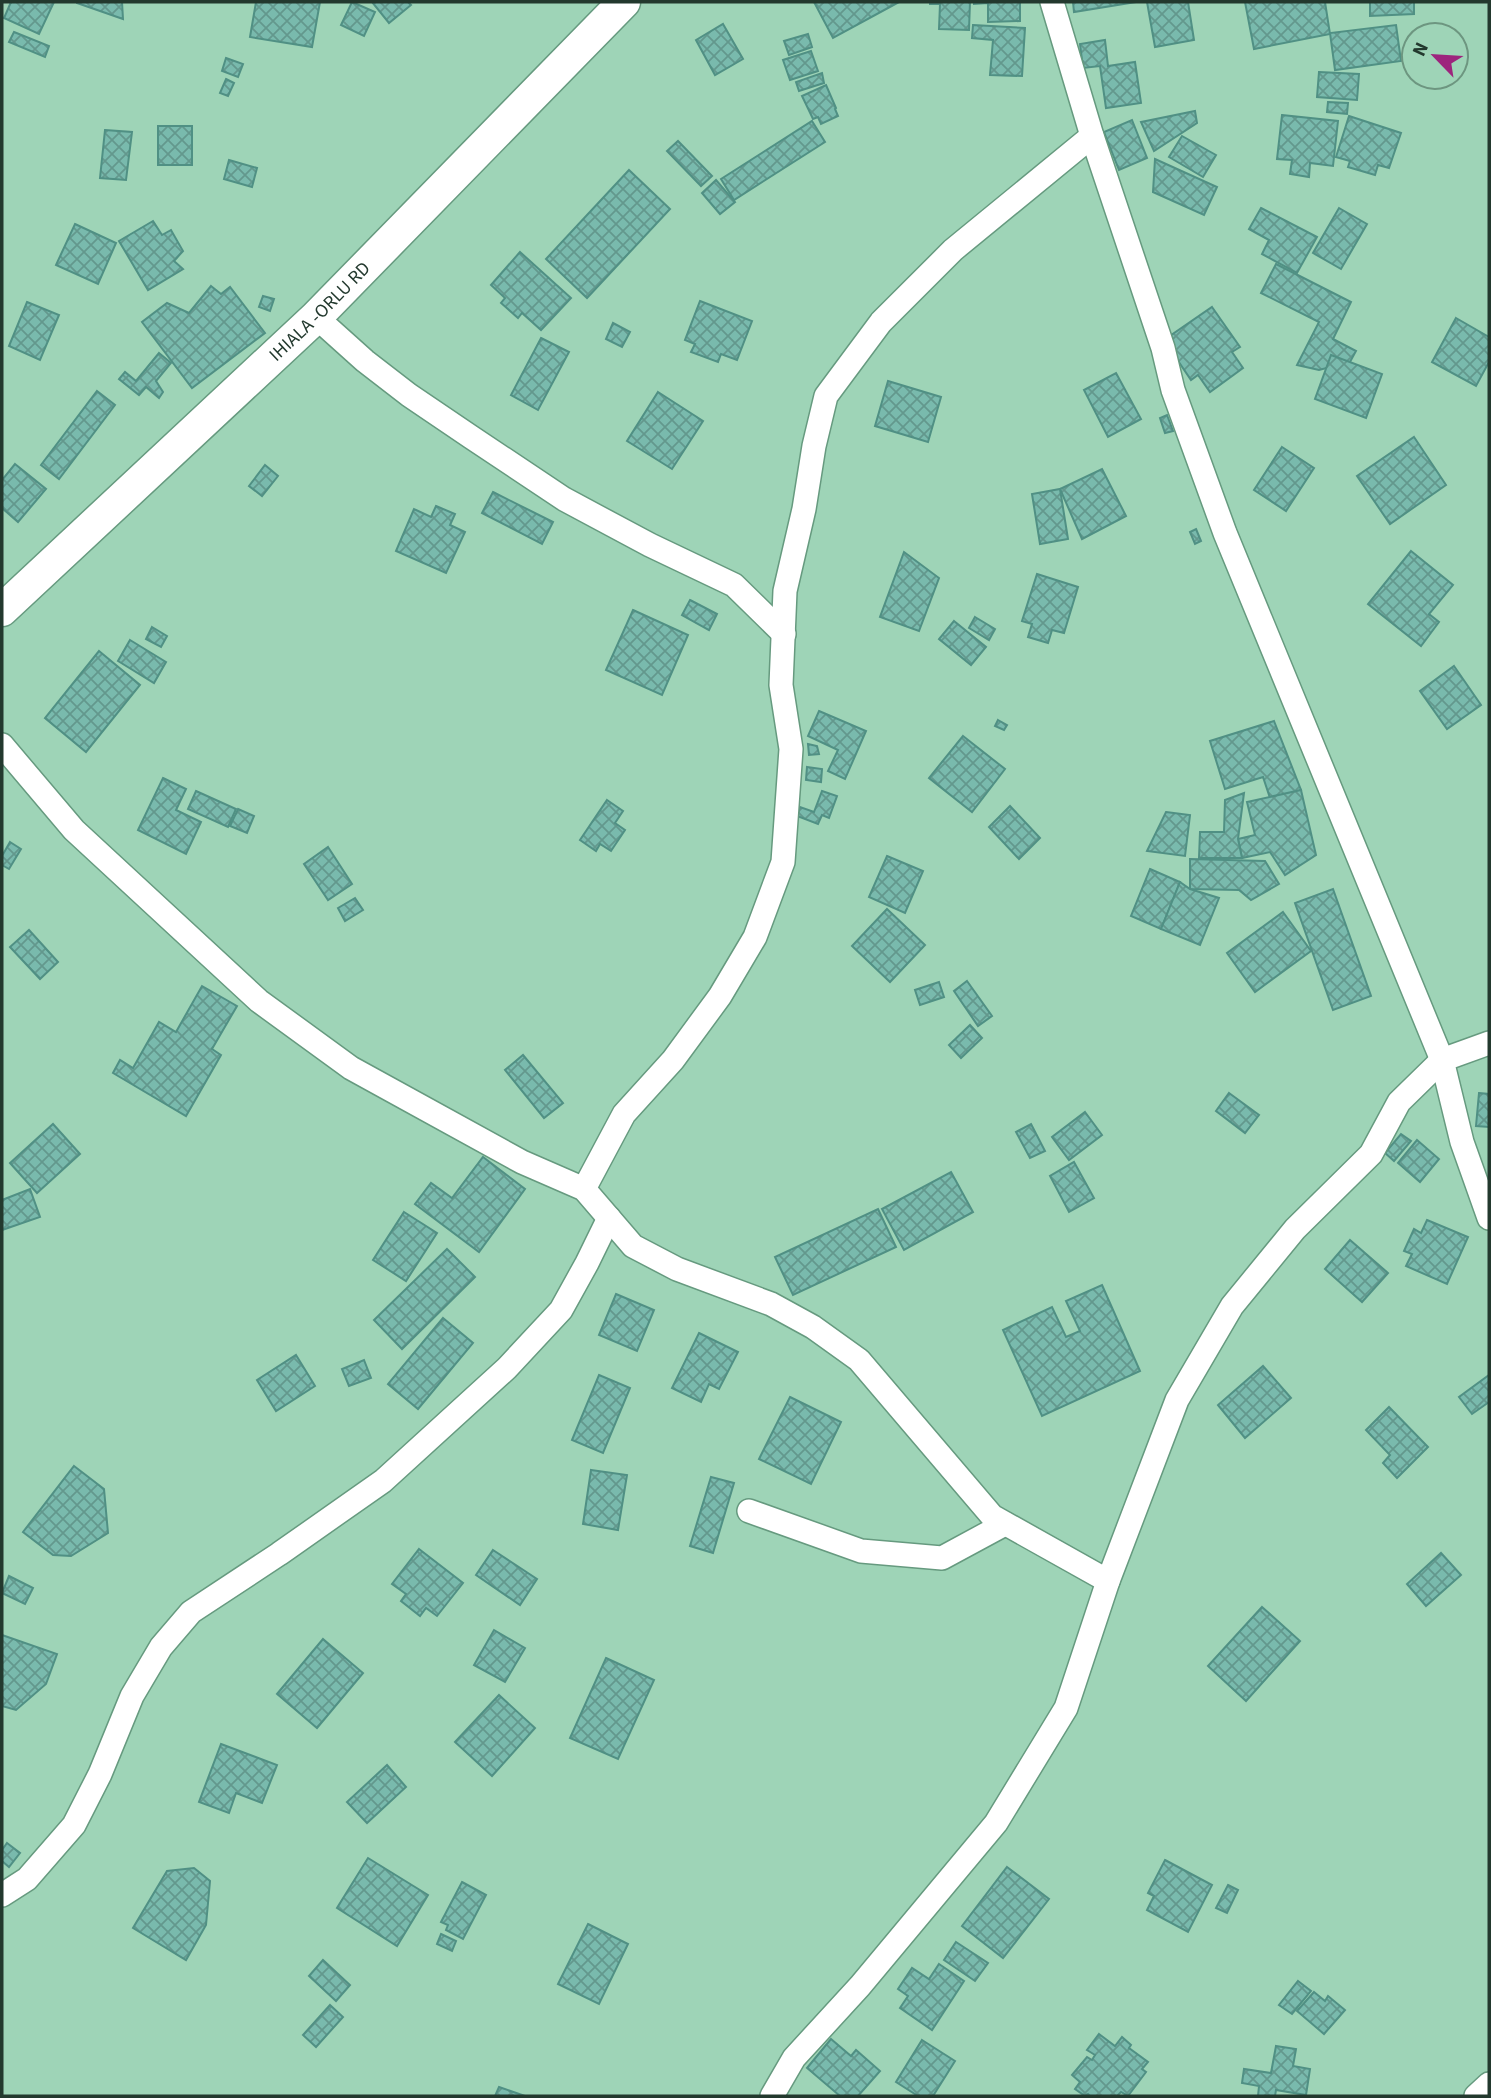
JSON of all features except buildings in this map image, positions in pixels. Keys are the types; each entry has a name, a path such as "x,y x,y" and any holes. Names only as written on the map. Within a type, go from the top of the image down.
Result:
{"main road":[{"name":"IHIALA -ORLU RD","path":"2,610 316,317 623,2"}],"street":[{"path":"1052,2 1091,136 1163,348 1174,390 1225,533 1442,1060 1461,1142 1489,1218"},
{"path":"584,1189 624,1114 673,1060 720,996 755,937 783,862 791,749 781,685 785,591 804,509 814,446 827,396 881,322 953,250 1091,136"},
{"path":"316,317 387,378 471,438 564,499 650,545 734,585 784,634"},
{"path":"2,745 74,830 259,1000 351,1068 522,1162 584,1189 633,1246 677,1269 771,1304 813,1327 859,1360 992,1516 1108,1581"},
{"path":"772,2096 794,2058 860,1986 996,1823 1066,1708 1108,1581 1177,1400 1232,1306 1295,1229 1371,1154 1399,1102 1442,1060 1489,1043"},
{"path":"2,1895 27,1879 74,1825 100,1774 132,1696 161,1647 191,1612 383,1481 507,1368 561,1310 609,1218"},
{"path":"749,1511 861,1551 942,1558 1005,1524"},
{"path":"1476,2096 1489,2084"}]}
